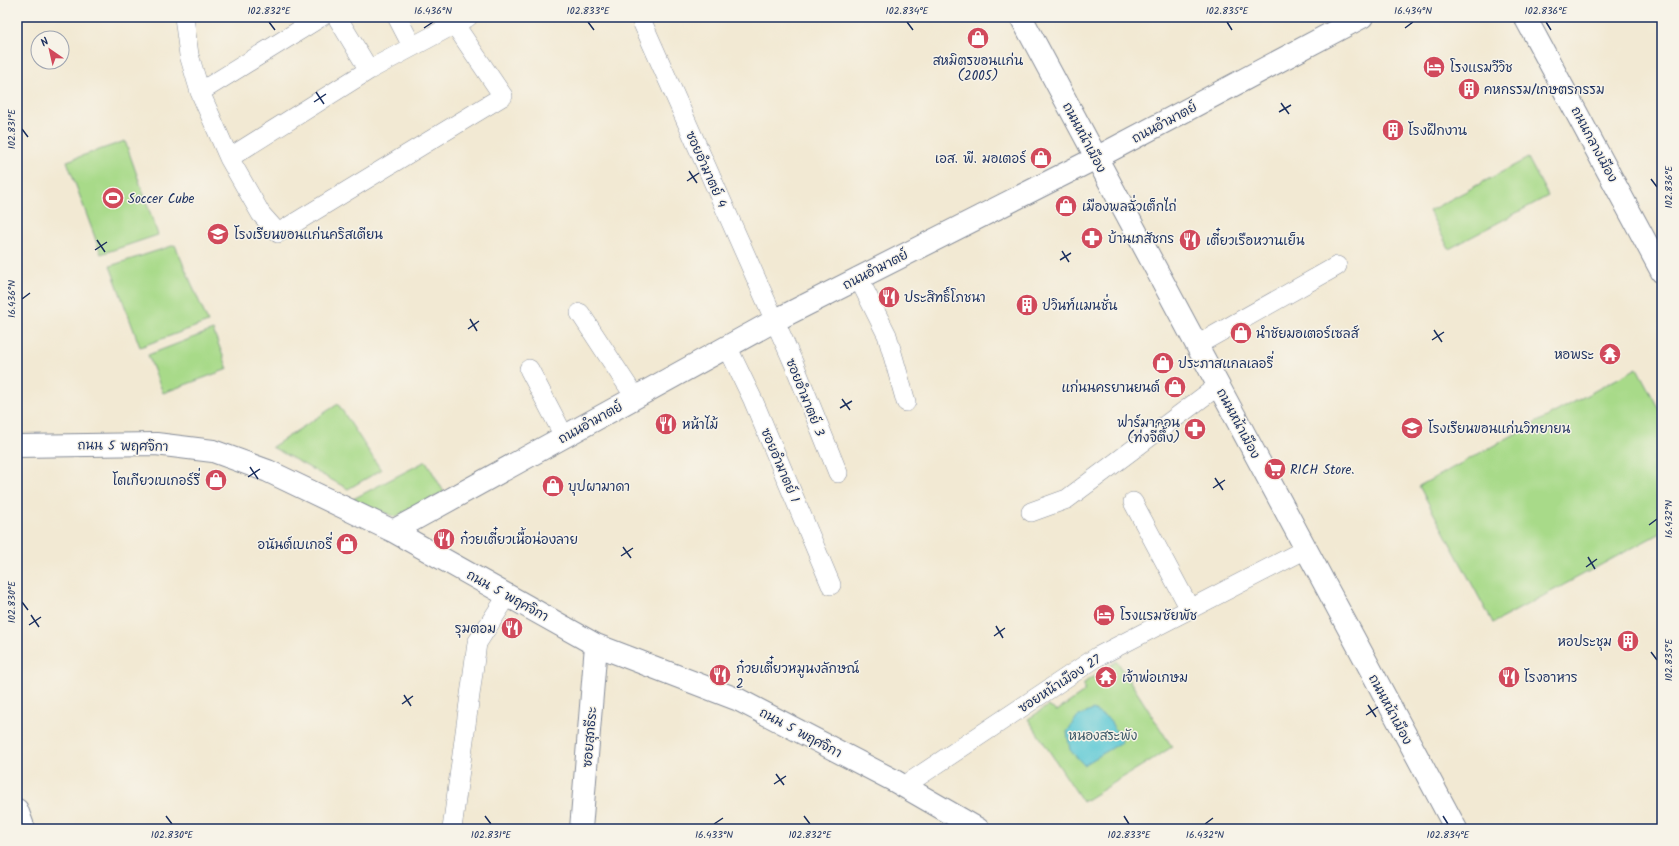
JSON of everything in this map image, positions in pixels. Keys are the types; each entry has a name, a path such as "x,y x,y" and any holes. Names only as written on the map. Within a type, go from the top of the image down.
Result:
{"street":[{"path":"184,17 190,55 200,92 229,158 261,214 278,232 503,96 461,21 369,70 229,158"},
{"path":"200,92 321,17"},
{"path":"337,17 369,70"},
{"path":"397,17 412,46"},
{"name":"ซอยอำมาตย์ 4","path":"640,17 774,321"},
{"name":"ถนนหน้าเมือง","path":"1021,17 1456,829"},
{"name":"ถนนอำมาตย์","path":"394,530 774,321 858,277 1096,158 1362,17"},
{"name":"ถนนกลางเมือง","path":"1525,17 1662,272"},
{"path":"1197,346 1337,266"},
{"path":"858,277 887,335 906,402"},
{"path":"580,313 635,397"},
{"name":"ซอยอำมาตย์ 3","path":"774,321 838,473"},
{"name":"ซอยอำมาตย์ 1","path":"727,346 753,400 831,585"},
{"path":"529,369 564,436"},
{"path":"1031,512 1067,499 1219,385"},
{"name":"ถนน 5 พฤศจิกา","path":"17,446 156,444 213,451 268,471 394,530 596,645 739,700 904,786 978,829"},
{"path":"1133,502 1190,609"},
{"name":"ซอยหน้าเมือง 27","path":"904,786 1097,657 1306,549"},
{"path":"452,829 478,643 508,595"},
{"name":"ซอยสุภธีระ","path":"581,829 596,645"}],"green space":[{"name":"Soccer Cube","path":"125,141 158,235 101,254 67,161"},
{"path":"1528,158 1548,196 1449,249 1429,211"},
{"path":"175,245 208,322 140,347 110,266"},
{"path":"213,330 228,369 163,393 148,355"},
{"path":"1637,368 1662,415 1662,532 1493,623 1419,486"},
{"path":"338,404 381,470 348,489 272,447"},
{"path":"426,461 444,492 395,517 353,499"},
{"name":"หนองสระพัง","path":"1117,661 1172,747 1083,802 1028,719 1048,706 1057,711 1084,692 1084,683"}],"water":[{"path":"1093,710 1109,719 1122,742 1084,765 1070,750 1067,732 1077,717"}],"place":[{"name":"สหมิตรขอนแก่น (2005)","path":"978,38"},
{"name":"โรงแรมวีวิช","path":"1434,67"},
{"name":"คหกรรม/เกษตรกรรม","path":"1469,89"},
{"name":"โรงฝึกงาน","path":"1393,130"},
{"name":"เอส. พี. มอเตอร์","path":"1041,158"},
{"name":"Soccer Cube","path":"113,198"},
{"name":"เมืองพลฉั่วเต็กไถ่","path":"1066,206"},
{"name":"โรงเรียนขอนแก่นคริสเตียน","path":"218,234"},
{"name":"บ้านเภสัชกร","path":"1092,238"},
{"name":"เตี๋ยวเรือหวานเย็น","path":"1190,240"},
{"name":"ประสิทธิ์โภชนา","path":"889,297"},
{"name":"ปวินท์แมนชั่น","path":"1027,305"},
{"name":"นำชัยมอเตอร์เซลส์","path":"1241,333"},
{"name":"หอพระ","path":"1610,354"},
{"name":"ประภาสแกลเลอรี่","path":"1163,363"},
{"name":"แก่นนครยานยนต์","path":"1175,387"},
{"name":"หน้าไม้","path":"666,424"},
{"name":"โรงเรียนขอนแก่นวิทยายน","path":"1412,428"},
{"name":"ฟาร์มาคอน (ท่งจี่ตึ้ง)","path":"1195,429"},
{"name":"RICH Store.","path":"1275,469"},
{"name":"โตเกียวเบเกอร์รี่","path":"216,480"},
{"name":"บุปผามาดา","path":"553,486"},
{"name":"ก๋วยเตี๋ยวเนื้อน่องลาย","path":"444,539"},
{"name":"อนันต์เบเกอรี่","path":"347,544"},
{"name":"โรงแรมชัยพัช","path":"1104,615"},
{"name":"รุมตอม","path":"512,628"},
{"name":"หอประชุม","path":"1628,641"},
{"name":"ก๋วยเตี๋ยวหมูนงลักษณ์ 2","path":"720,675"},
{"name":"เจ้าพ่อเกษม","path":"1106,677"},
{"name":"โรงอาหาร","path":"1509,677"}]}
